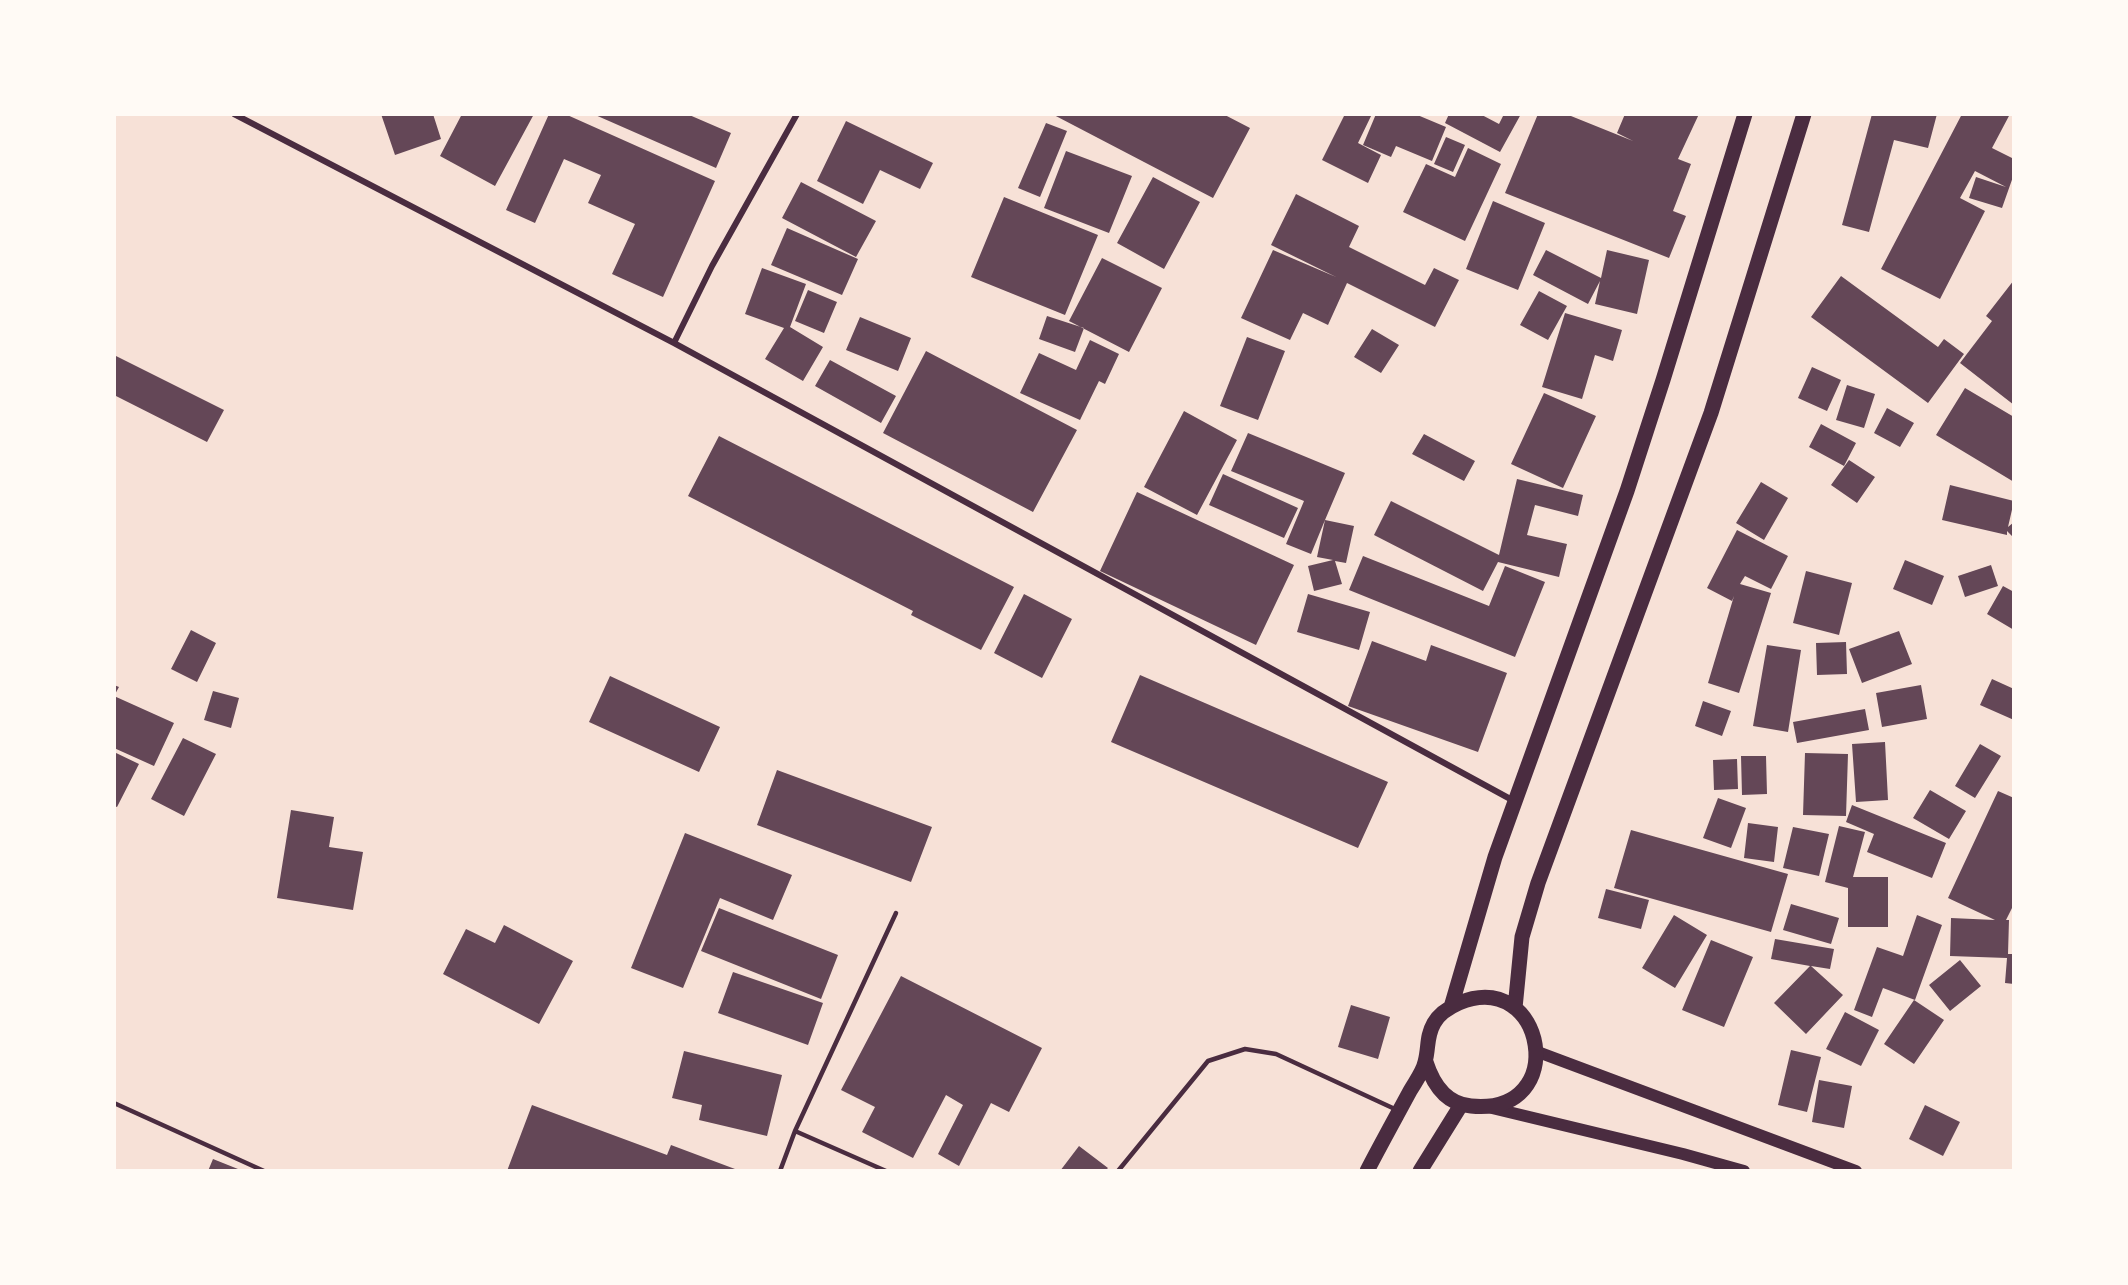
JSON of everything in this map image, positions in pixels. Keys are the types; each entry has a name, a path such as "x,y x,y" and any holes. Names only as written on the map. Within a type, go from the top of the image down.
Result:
{"main road":[{"path":"1450,1007 1514,801 1630,480 1745,114"},
{"path":"1515,1008 1522,937 1538,883 1711,413 1804,114"},
{"path":"1492,1108 1516,1098 1533,1077 1538,1052 1532,1027 1515,1008 1495,998 1472,998 1450,1007 1435,1021 1426,1041 1426,1062 1432,1080 1444,1095 1461,1105 1492,1108 1744,1171"},
{"path":"1538,1052 1856,1171"},
{"path":"1367,1171 1426,1062"},
{"path":"1420,1171 1461,1105"}],"street":[{"path":"234,114 674,344 1514,801"},
{"path":"674,344 712,266 797,114"}],"lane":[{"path":"780,1171 795,1131 896,913"},
{"path":"1118,1171 1208,1061 1245,1049 1276,1054 1399,1111"},
{"path":"114,1103 264,1171"},
{"path":"795,1131 886,1171"}],"building":[{"path":"381,114 433,114 441,139 395,155"},
{"path":"462,114 534,114 495,186 440,156"},
{"path":"549,114 565,114 715,181 663,297 612,274 635,224 588,203 601,175 564,159 535,223 506,210"},
{"path":"593,114 687,114 731,133 716,168"},
{"path":"1052,114 1223,114 1250,128 1213,198"},
{"path":"1345,114 1372,114 1358,143 1381,155 1368,183 1322,160"},
{"path":"1376,114 1415,114 1446,127 1432,161 1396,146 1391,157 1363,145"},
{"path":"1449,114 1480,114 1499,124 1504,114 1521,114 1500,152 1445,123"},
{"path":"1538,114 1566,114 1633,141 1617,133 1625,114 1699,114 1678,159 1691,164 1673,211 1686,216 1669,258 1505,193"},
{"path":"1872,114 1937,114 1928,148 1894,140 1869,232 1842,225"},
{"path":"1962,114 2010,114 1992,148 2014,159 2014,174 2002,208 1969,198 1976,177 2006,187 1975,171 1960,198 1985,211 1940,299 1881,269"},
{"path":"846,121 933,163 920,189 880,170 863,204 817,181"},
{"path":"1046,123 1067,131 1040,197 1018,188"},
{"path":"1446,137 1465,145 1453,172 1434,164"},
{"path":"1468,148 1501,164 1465,241 1403,212 1426,164 1455,177"},
{"path":"1066,151 1132,176 1109,233 1044,208"},
{"path":"1153,177 1200,202 1164,269 1117,243"},
{"path":"801,182 876,221 856,257 782,218"},
{"path":"1296,194 1359,226 1349,247 1425,285 1434,268 1459,280 1435,327 1347,283 1328,325 1303,313 1290,340 1241,318 1273,250 1336,277 1271,245"},
{"path":"1004,197 1098,235 1065,315 971,277"},
{"path":"1493,201 1545,223 1518,290 1466,269"},
{"path":"787,228 858,259 842,295 771,265"},
{"path":"1546,250 1601,278 1607,250 1649,260 1637,314 1595,304 1600,281 1588,304 1533,275"},
{"path":"1102,258 1162,288 1129,352 1069,321"},
{"path":"762,268 806,284 790,327 823,347 803,381 765,359 784,328 745,314"},
{"path":"1841,276 1938,347 1944,339 1964,354 1928,403 1811,317"},
{"path":"2014,280 2014,405 1960,363 1992,321 1986,316"},
{"path":"808,290 837,302 824,333 795,321"},
{"path":"1539,291 1567,306 1548,340 1520,325"},
{"path":"1565,313 1622,330 1613,361 1595,355 1582,399 1542,387"},
{"path":"1047,316 1084,328 1075,352 1039,339"},
{"path":"860,317 911,338 898,371 846,350"},
{"path":"1372,329 1399,345 1381,373 1354,357"},
{"path":"1247,337 1285,351 1258,420 1220,406"},
{"path":"1090,340 1119,354 1105,384 1099,381 1080,420 1020,393 1039,353 1076,370"},
{"path":"926,351 1077,430 1033,512 883,433"},
{"path":"114,355 224,410 207,442 114,395"},
{"path":"830,360 896,396 881,423 815,386"},
{"path":"1812,367 1841,380 1827,411 1798,398"},
{"path":"1847,385 1875,394 1864,428 1836,420"},
{"path":"1965,388 2014,417 2014,482 1936,435"},
{"path":"1544,393 1596,416 1563,488 1511,464"},
{"path":"1887,408 1914,423 1900,447 1874,433"},
{"path":"1184,411 1237,440 1197,515 1144,487"},
{"path":"1821,424 1856,443 1844,466 1809,447"},
{"path":"1248,433 1345,473 1311,554 1286,544 1304,501 1231,471"},
{"path":"1424,434 1475,461 1464,481 1412,454"},
{"path":"719,436 1014,587 981,650 911,615 913,611 688,496"},
{"path":"1849,460 1875,477 1857,503 1831,485"},
{"path":"1223,474 1298,508 1284,538 1209,505"},
{"path":"1517,479 1583,495 1578,516 1535,505 1527,535 1567,544 1559,577 1498,562 1483,591 1374,535 1391,501 1499,555"},
{"path":"1761,482 1788,498 1764,540 1736,523"},
{"path":"1950,485 2014,501 2008,527 2014,522 2014,538 2007,531 2007,535 1942,520"},
{"path":"1137,492 1294,565 1256,645 1100,571"},
{"path":"1325,520 1354,526 1346,563 1335,561 1342,584 1314,591 1308,566 1333,560 1317,557"},
{"path":"1737,530 1788,556 1771,589 1745,576 1740,584 1771,593 1739,693 1708,683 1734,596 1732,601 1707,588"},
{"path":"1363,556 1489,606 1505,566 1545,582 1515,657 1349,590"},
{"path":"1905,560 1944,576 1932,605 1893,589"},
{"path":"1991,565 1998,586 1965,597 1958,576"},
{"path":"1806,571 1852,583 1839,635 1793,623"},
{"path":"2003,586 2014,592 2014,630 1987,614"},
{"path":"1024,594 1072,619 1042,678 994,653"},
{"path":"1308,594 1370,612 1359,650 1297,632"},
{"path":"191,630 216,643 197,682 171,669"},
{"path":"1899,631 1912,664 1862,683 1849,649"},
{"path":"1372,641 1426,661 1431,645 1507,673 1478,752 1348,706"},
{"path":"1846,642 1847,674 1817,675 1816,643"},
{"path":"1767,645 1801,650 1788,732 1753,726"},
{"path":"1140,675 1388,782 1358,848 1111,742"},
{"path":"610,676 720,727 699,772 589,722"},
{"path":"1992,679 2014,689 2014,720 1980,705"},
{"path":"114,685 119,687 114,696"},
{"path":"1921,685 1927,719 1882,727 1876,693"},
{"path":"213,691 239,698 231,728 204,720"},
{"path":"114,696 174,723 154,766 114,748"},
{"path":"1703,701 1731,711 1722,736 1695,726"},
{"path":"1865,709 1869,730 1797,743 1793,722"},
{"path":"183,738 216,754 184,816 151,799"},
{"path":"1885,742 1888,800 1856,802 1852,744"},
{"path":"1980,744 2001,756 1975,798 1955,786"},
{"path":"114,752 139,764 117,807 114,806"},
{"path":"1805,753 1848,754 1846,816 1803,815"},
{"path":"1741,756 1766,756 1767,794 1742,795"},
{"path":"1737,759 1738,789 1714,790 1713,760"},
{"path":"777,770 932,827 911,882 757,825"},
{"path":"1930,790 1966,811 1949,839 1913,818"},
{"path":"1998,791 2014,798 2014,904 2006,920 2009,920 2008,954 2014,954 2014,984 2005,983 2007,958 1950,956 1951,918 1995,920 1948,898"},
{"path":"1718,798 1746,808 1731,848 1703,838"},
{"path":"1852,805 1946,843 1932,878 1867,852 1874,834 1846,822"},
{"path":"291,810 334,817 329,847 363,852 353,910 277,898"},
{"path":"1748,823 1778,827 1774,862 1744,858"},
{"path":"1839,826 1865,832 1853,877 1888,877 1888,927 1848,927 1848,888 1825,882"},
{"path":"1793,827 1829,834 1819,876 1783,868"},
{"path":"1631,830 1788,874 1771,932 1614,888"},
{"path":"685,833 792,875 773,920 720,898 683,988 631,968"},
{"path":"1606,889 1649,900 1641,929 1598,918"},
{"path":"1791,904 1839,918 1831,944 1783,930"},
{"path":"719,908 838,955 821,999 701,951"},
{"path":"1674,915 1707,935 1675,988 1642,968"},
{"path":"1917,915 1942,925 1915,1000 1883,988 1872,1017 1854,1010 1877,947 1903,956"},
{"path":"504,925 573,961 539,1024 443,974 466,929 495,943"},
{"path":"1775,939 1834,949 1830,969 1811,966 1843,995 1806,1034 1774,1003 1810,966 1771,959"},
{"path":"1711,940 1753,957 1724,1027 1682,1010"},
{"path":"1960,960 1981,986 1950,1011 1929,985"},
{"path":"733,972 823,1003 808,1045 718,1013"},
{"path":"901,976 1042,1048 1009,1112 991,1103 959,1166 938,1154 963,1105 946,1095 913,1158 862,1132 875,1107 841,1090"},
{"path":"1914,1000 1944,1020 1914,1064 1884,1044"},
{"path":"1351,1005 1390,1017 1378,1059 1338,1047"},
{"path":"1845,1012 1879,1030 1861,1066 1826,1049"},
{"path":"1791,1050 1821,1057 1807,1112 1778,1105"},
{"path":"684,1051 782,1075 767,1136 699,1120 702,1105 672,1098"},
{"path":"1819,1080 1852,1086 1844,1128 1812,1122"},
{"path":"532,1105 667,1155 671,1145 735,1169 734,1171 507,1171"},
{"path":"1925,1105 1960,1122 1943,1156 1909,1139"},
{"path":"1079,1146 1108,1168 1105,1171 1060,1171"},
{"path":"213,1159 243,1171 208,1171"}]}
